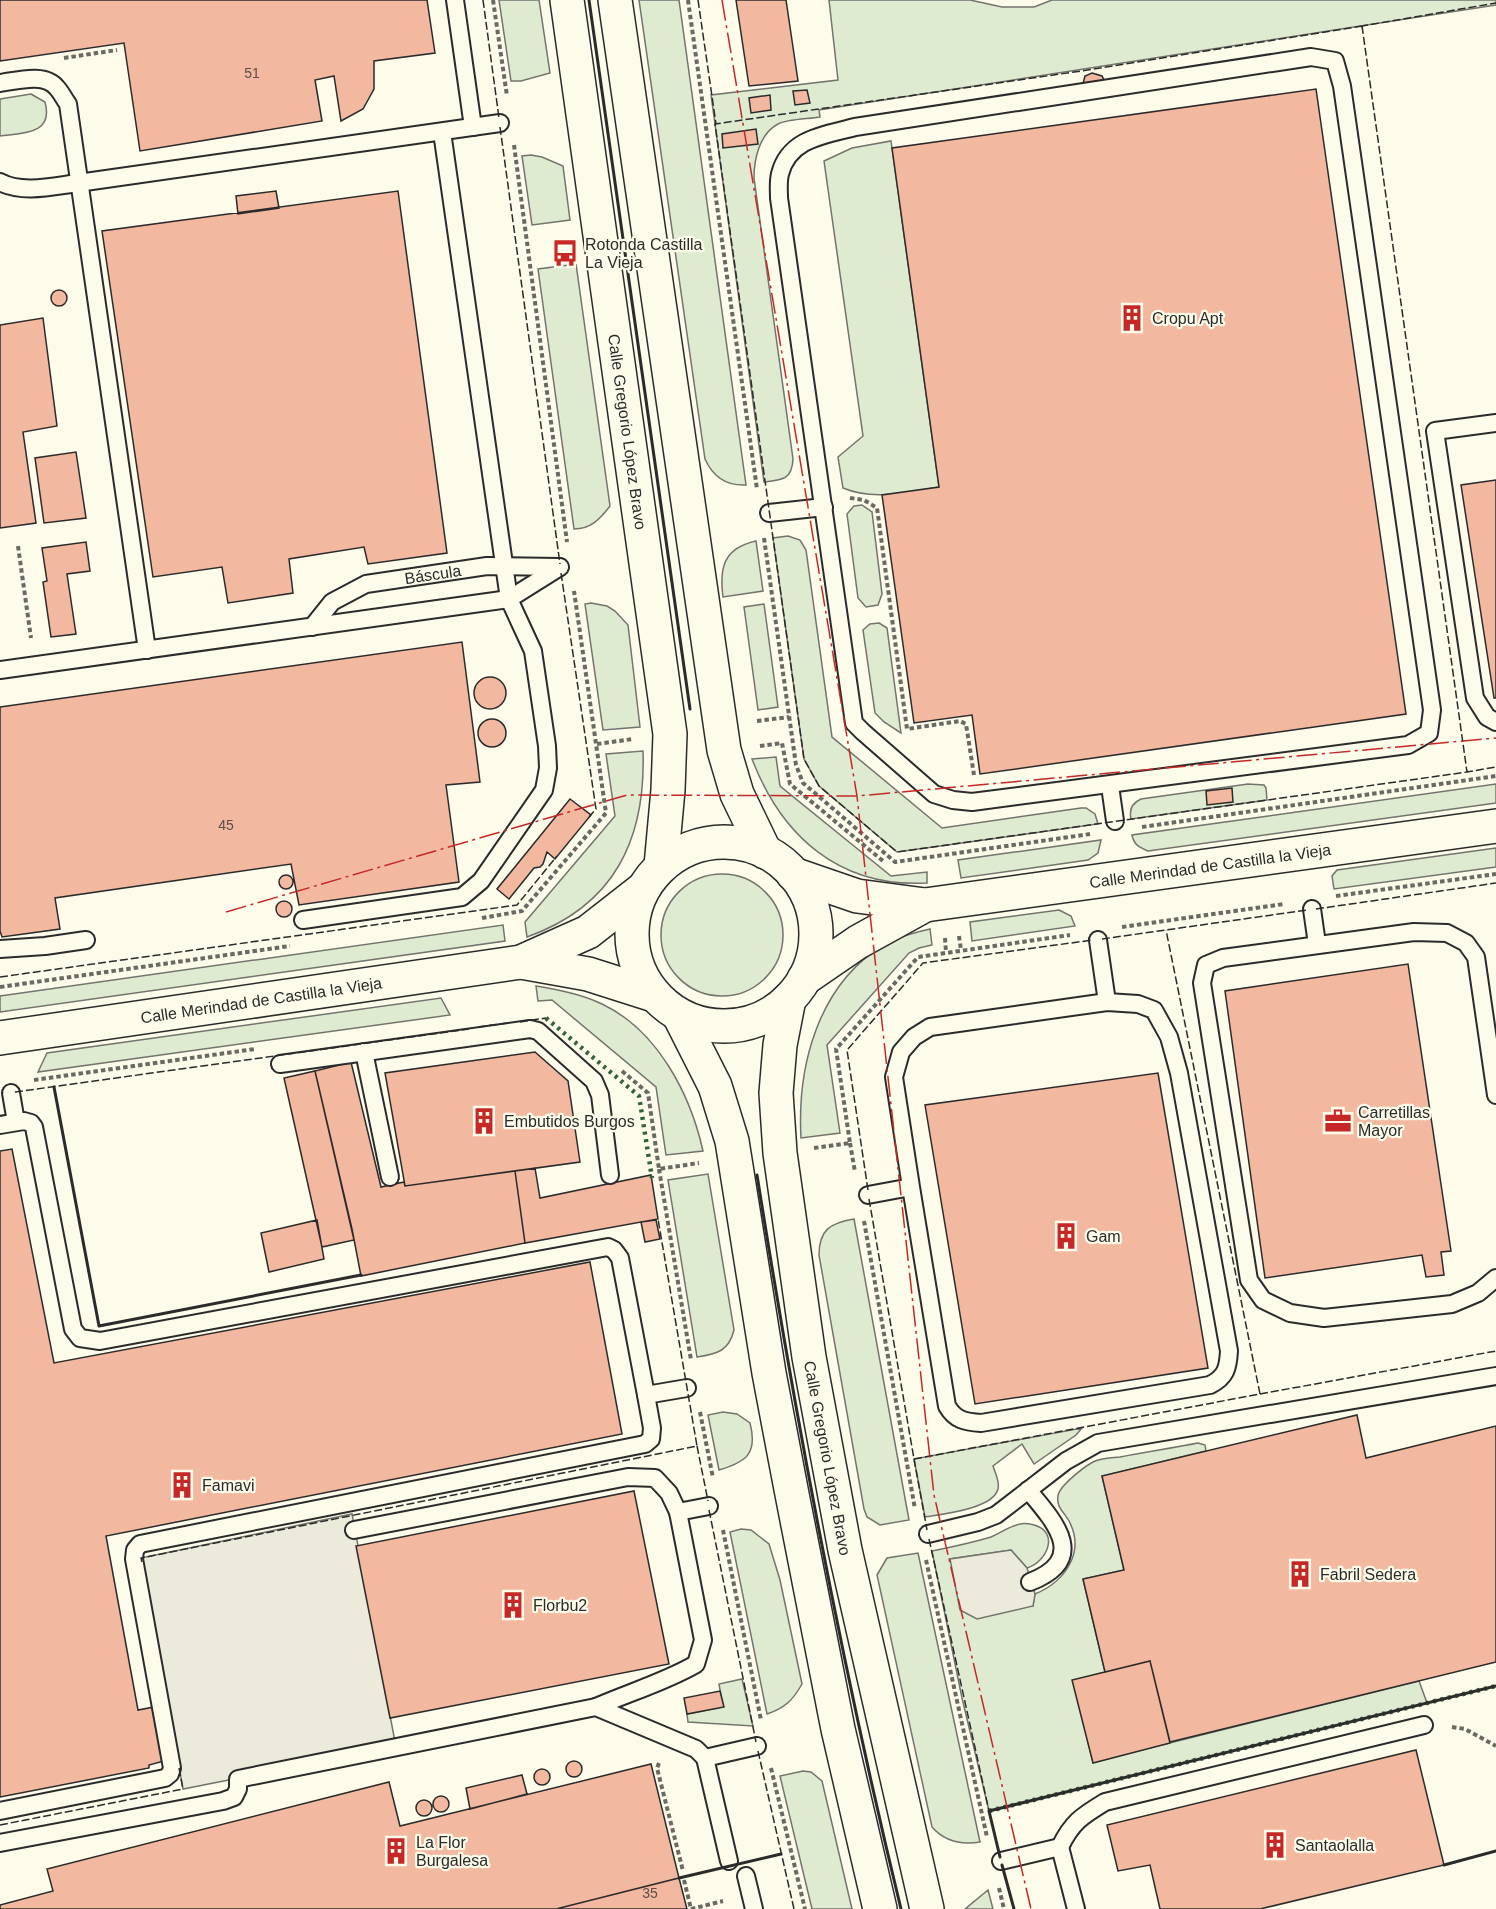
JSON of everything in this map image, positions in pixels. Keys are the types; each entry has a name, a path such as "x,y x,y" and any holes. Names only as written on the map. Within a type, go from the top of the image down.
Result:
{"main road":[{"name":"Calle Gregorio López Bravo","path":"567,0 668,722 670,757 652,877"},
{"path":"615,0 724,750 737,794 765,852"},
{"name":"Calle Merindad de Castilla la Vieja","path":"794,874 857,896 932,904 1496,826"},
{"path":"729,842 748,845 780,861 794,874 806,893 814,914 816,936 812,959 796,989 774,1012 756,1021 737,1026 717,1027 679,1016 654,995 641,976 633,955 631,932 634,910 652,877 676,855 693,847 711,843 729,842"},
{"name":"Calle Merindad de Castilla la Vieja","path":"0,1038 521,962 588,932 652,877"},
{"name":"Calle Merindad de Castilla la Vieja","path":"796,989 858,942 932,904"},
{"name":"Calle Merindad de Castilla la Vieja","path":"521,962 588,974 654,995"},
{"name":"Calle Gregorio López Bravo","path":"796,989 779,1054 776,1093 780,1153 809,1357 845,1550 927,1909"},
{"path":"679,1016 707,1067 725,1113 732,1141 769,1373 791,1489 838,1729 880,1909"}],"lane":[{"path":"455,0 473,127"},
{"path":"1311,57 1335,61 1342,86 1432,710 1429,733 1408,745 1110,786 972,802 953,800 934,794 854,723 779,198 780,175 795,149 808,139 855,127 1311,57"},
{"path":"0,83 34,78 56,85 68,104 147,650"},
{"path":"0,182 7,186 33,188 78,183 500,123"},
{"path":"303,920 462,897 481,881 544,790 548,768 547,746 533,651 509,599 442,132"},
{"path":"1496,423 1435,431 1475,698 1487,717 1496,722"},
{"path":"769,513 824,507"},
{"name":"Báscula","path":"312,627 332,602 366,584 487,567 560,567 509,599"},
{"path":"0,670 509,599"},
{"path":"1110,786 1115,821"},
{"path":"1312,909 1317,944"},
{"path":"1496,1095 1476,957 1466,943 1447,933 1414,932 1317,944 1223,958 1206,965 1202,983 1249,1280 1263,1300 1290,1313 1324,1318 1452,1304 1478,1293 1496,1278"},
{"path":"1098,939 1107,1002"},
{"path":"0,949 86,940"},
{"path":"1107,1002 1138,1004 1154,1010 1169,1037 1179,1073 1229,1351 1228,1366 1222,1378 1210,1385 981,1423 966,1422 953,1416 947,1406 911,1187 894,1077 901,1052 914,1037 930,1027 1107,1002"},
{"path":"280,1064 364,1052 474,1032 537,1030 594,1081 600,1095 609,1175"},
{"path":"364,1052 390,1177"},
{"path":"0,1811 165,1778 170,1774 172,1768 134,1559 135,1550 140,1545 645,1444 651,1439 652,1428 620,1258 614,1250 608,1247 100,1341 80,1338 73,1329 34,1128 31,1123 8,1124 11,1093"},
{"path":"868,1195 911,1187"},
{"path":"928,1534 978,1522 996,1515 1066,1461 1098,1443 1496,1376"},
{"path":"646,1395 687,1388"},
{"path":"0,1843 223,1801 234,1797 238,1789 238,1779 597,1707 626,1694 673,1678 696,1664 703,1640 678,1512 669,1493 655,1478 628,1477 354,1530"},
{"path":"1028,1490 1059,1530 1062,1542 1059,1560 1053,1569 1030,1582"},
{"path":"678,1512 709,1506"},
{"path":"597,1707 687,1744 705,1758 729,1861"},
{"path":"1076,1909 1060,1847 1068,1829 1105,1802 1424,1725"},
{"path":"705,1758 757,1746"},
{"path":"1001,1861 1060,1847"},
{"path":"746,1876 754,1909"}],"path":[{"path":"493,0 508,99"},
{"path":"688,0 757,490"},
{"path":"514,145 567,542"},
{"path":"849,498 864,500 877,508 907,729 960,721 966,724 975,777 981,779"},
{"path":"764,537 789,717"},
{"path":"18,546 35,666"},
{"path":"479,919 522,911 606,813 573,585"},
{"path":"631,739 670,757"},
{"path":"724,750 782,743 790,784 884,863"},
{"path":"1334,897 1496,874"},
{"path":"1120,927 1287,903"},
{"path":"932,904 946,952"},
{"path":"961,950 1076,934"},
{"path":"0,987 293,945"},
{"path":"659,1169 691,1364"},
{"path":"700,1410 713,1480"},
{"path":"722,1527 761,1722"},
{"path":"1424,1725 1465,1729 1496,1746"},
{"path":"771,1767 805,1909"},
{"path":"684,1880 691,1909 723,1901"}],"green space":[{"path":"499,0 539,0 550,73 521,81 511,81"},
{"path":"639,0 679,0 746,485 732,484 721,479 712,471 705,459"},
{"path":"829,0 970,0 1002,7 1034,7 1052,0 1496,0 1496,5 819,110 820,117 778,124 766,134 762,141 755,163 754,178 793,459 791,471 785,478 764,482 711,95 838,80"},
{"path":"31,94 45,102 47,113 45,121 41,126 26,133 0,136 0,99"},
{"path":"891,141 939,487 879,495 843,488 838,457 863,436 824,161 852,148"},
{"path":"531,155 563,166 570,220 532,225 522,156"},
{"path":"576,264 610,506 595,522 580,529 574,529 538,269"},
{"path":"862,505 872,512 882,594 878,605 866,607 858,598 847,514 854,506"},
{"path":"788,536 800,540 806,550 832,737 942,828 1081,808 1086,808 1095,814 1098,824 897,852 819,786 804,759 773,538"},
{"path":"756,541 763,591 723,597 722,577 726,560 737,548"},
{"path":"585,604 607,606 628,625 640,727 603,730"},
{"path":"764,604 778,707 758,710 744,607"},
{"path":"879,623 887,628 901,733 875,713 863,630 870,624"},
{"path":"643,751 638,813 631,841 619,866 603,888 582,907 557,924 527,937 525,922 615,816 606,754"},
{"path":"776,757 780,786 891,876 927,872 927,883 896,882 867,877 841,867 818,852 798,834 780,812 752,759"},
{"path":"1248,784 1264,785 1267,800 1131,819 1132,807 1141,799"},
{"path":"1496,784 1496,803 1148,851 1137,845 1132,835"},
{"path":"1101,840 1098,853 1088,860 961,878 958,860"},
{"path":"1496,848 1496,867 1334,889 1332,876 1337,870"},
{"path":"722,874 745,879 765,892 778,912 783,935 778,958 765,978 745,991 722,996 699,991 679,978 666,958 661,935 666,912 679,892 699,879"},
{"path":"1059,910 1071,916 1075,926 972,941 970,922"},
{"path":"503,925 505,941 0,1012 0,996"},
{"path":"930,929 932,945 909,953 827,1045 840,1133 801,1138 803,1083 808,1056 827,1005 860,963 882,946"},
{"path":"536,986 570,993 602,1004 622,1015 639,1030 655,1047 680,1086 703,1151 666,1155 656,1087 552,1000 538,1001"},
{"path":"441,998 450,1015 38,1072 47,1053"},
{"path":"708,1174 734,1330 729,1343 721,1350 697,1357 668,1180"},
{"path":"854,1219 909,1520 880,1525 867,1517 864,1509 819,1255 821,1239 828,1229 838,1223"},
{"path":"723,1412 737,1414 750,1423 752,1442 748,1455 743,1460 719,1470 708,1415"},
{"path":"1082,1428 1076,1435 1034,1464 1022,1444 993,1466 998,1480 998,1489 987,1501 966,1509 925,1517 914,1459"},
{"path":"1198,1443 1205,1445 1206,1451 1102,1476 1124,1570 1083,1579 1105,1672 1073,1681 1093,1762 1419,1681 1427,1703 989,1811 962,1698 932,1551 991,1537 1020,1524 1042,1529 1047,1534 1048,1547 1040,1560 1027,1568 1011,1550 950,1559 1033,1606 1035,1594 1055,1582 1063,1574 1073,1555 1074,1533 1058,1500 1059,1492 1067,1482 1084,1468 1099,1460"},
{"path":"741,1529 751,1530 769,1544 780,1580 802,1684 788,1703 767,1714 730,1532"},
{"path":"918,1553 980,1842 954,1841 942,1836 932,1827 877,1575 887,1558"},
{"path":"742,1679 753,1726 688,1722 687,1714 723,1707 719,1684"},
{"path":"803,1771 811,1772 822,1781 852,1909 812,1909 780,1776"},
{"path":"988,1890 993,1909 965,1909"}],"shaded area":[{"path":"352,1514 396,1747 183,1789 141,1558"},
{"path":"1011,1550 1027,1568 1035,1594 1033,1606 977,1619 960,1610 950,1559"}],"building":[{"path":"0,0 427,0 435,53 374,61 374,89 363,109 341,121 334,76 315,80 322,121 140,151 124,43 0,61"},
{"path":"736,0 786,0 798,81 749,86"},
{"path":"1092,73 1102,76 1106,84 1082,87 1085,76"},
{"name":"Cropu Apt","path":"1316,89 1406,714 980,774 972,715 914,723 882,495 939,487 892,148"},
{"path":"807,90 810,103 795,105 793,91"},
{"path":"770,95 771,110 751,113 749,98"},
{"path":"756,129 758,144 723,148 722,134"},
{"path":"276,191 279,208 238,214 236,196"},
{"path":"398,191 447,553 368,564 364,547 289,559 293,593 228,603 222,567 153,577 102,231"},
{"path":"59,290 65,292 67,298 65,304 59,306 53,304 51,298 53,292"},
{"path":"43,318 57,426 23,432 36,523 0,528 0,325"},
{"path":"76,452 86,518 44,523 35,458"},
{"path":"1496,480 1496,698 1494,698 1461,485"},
{"path":"86,542 90,571 67,574 76,634 51,637 43,582 47,581 42,548"},
{"path":"462,642 480,782 446,785 459,882 299,905 291,864 55,898 60,929 2,937 0,931 0,707"},
{"path":"490,677 501,682 506,693 501,704 490,709 479,704 474,693 479,682"},
{"path":"492,719 502,723 506,733 502,743 492,747 482,743 478,733 482,723"},
{"path":"1232,788 1233,802 1207,805 1206,791"},
{"path":"570,799 591,815 555,859 547,852 543,864 534,868 509,899 497,889"},
{"path":"286,875 291,877 293,882 291,887 286,889 281,887 279,882 281,877"},
{"path":"281,901 287,901 292,909 290,915 281,917 276,912 276,906"},
{"name":"Carretillas Mayor","path":"1408,964 1451,1251 1441,1252 1444,1275 1426,1277 1422,1255 1265,1278 1225,991"},
{"name":"Embutidos Burgos","path":"535,1052 568,1081 580,1162 405,1186 385,1073"},
{"path":"351,1062 381,1187 404,1182 405,1186 515,1171 525,1243 361,1276 315,1071"},
{"path":"315,1071 354,1240 322,1247 284,1078"},
{"name":"Gam","path":"1158,1073 1208,1368 975,1404 925,1105"},
{"name":"Famavi","path":"12,1149 54,1363 590,1262 622,1434 106,1536 138,1710 154,1707 164,1761 149,1765 149,1768 0,1797 0,1151"},
{"path":"535,1168 540,1198 651,1175 658,1219 525,1243 515,1171"},
{"path":"317,1220 324,1259 269,1272 261,1233"},
{"path":"656,1220 660,1239 645,1242 641,1222"},
{"name":"Fabril Sedera","path":"1357,1415 1366,1458 1496,1426 1496,1662 1170,1742 1150,1661 1105,1672 1083,1579 1124,1570 1102,1476"},
{"name":"Florbu2","path":"634,1491 669,1664 390,1718 356,1546"},
{"path":"1150,1661 1170,1743 1093,1763 1072,1680"},
{"path":"720,1691 724,1707 687,1714 684,1698"},
{"name":"Santaolalla","path":"1416,1750 1444,1865 1260,1909 1160,1909 1150,1865 1118,1871 1107,1825"},
{"path":"574,1761 582,1769 574,1777 566,1769"},
{"name":"La Flor Burgalesa","path":"651,1764 679,1878 556,1909 0,1909 0,1905 53,1891 47,1869 389,1782 400,1826"},
{"path":"542,1769 548,1771 550,1777 548,1783 542,1785 536,1783 534,1777 536,1771"},
{"path":"522,1775 527,1794 470,1809 466,1788"},
{"path":"441,1796 449,1804 441,1812 433,1804"},
{"path":"424,1800 432,1808 424,1816 416,1808"},
{"path":"679,1878 687,1909 556,1909"}],"hedge":[{"path":"546,1018 639,1096 652,1178"},
{"path":"989,1811 1496,1686"}],"fence":[{"path":"483,0 499,118"},
{"path":"698,0 716,124"},
{"path":"1362,28 1362,26 1496,3"},
{"path":"1362,26 1467,772 897,852 819,786 804,759 715,124 1081,71 1362,26"},
{"path":"500,127 560,564"},
{"path":"561,573 596,809 589,817"},
{"path":"1467,770 1467,772 1496,767"},
{"path":"0,977 517,905 557,856"},
{"path":"1316,909 1496,883"},
{"path":"1102,939 1307,910"},
{"path":"869,1199 914,1459 1260,1394 1166,930"},
{"path":"868,1190 847,1050 923,963 1093,940"},
{"path":"520,1022 546,1018"},
{"path":"478,1027 508,1023"},
{"path":"15,1092 469,1029"},
{"path":"142,1562 141,1558 697,1446 658,1219"},
{"path":"1260,1394 1496,1351"},
{"path":"697,1446 708,1501"},
{"path":"914,1459 927,1530"},
{"path":"709,1510 756,1742"},
{"path":"929,1539 989,1811"},
{"path":"758,1751 794,1909"},
{"path":"179,1768 183,1789"},
{"path":"0,1825 183,1789"}],"wall":[{"path":"589,0 690,709"},
{"path":"54,1087 99,1326 361,1275"},
{"path":"757,1175 822,1544 859,1727 901,1909"},
{"path":"1000,1857 989,1811 1496,1686"},
{"path":"1444,1865 1496,1851"},
{"path":"679,1878 781,1854"},
{"path":"1002,1865 1014,1909"}],"power":[{"path":"722,0 857,796 934,1495 1031,1909"},
{"path":"226,912 627,795 857,796 1496,738"}],"place":[{"name":"Rotonda Castilla La Vieja","path":"565,253"},
{"name":"Cropu Apt","path":"1132,318"},
{"name":"Embutidos Burgos","path":"484,1121"},
{"name":"Carretillas Mayor","path":"1338,1121"},
{"name":"Gam","path":"1066,1236"},
{"name":"Famavi","path":"182,1485"},
{"name":"Fabril Sedera","path":"1300,1574"},
{"name":"Florbu2","path":"513,1605"},
{"name":"Santaolalla","path":"1275,1845"},
{"name":"La Flor Burgalesa","path":"396,1851"}]}
